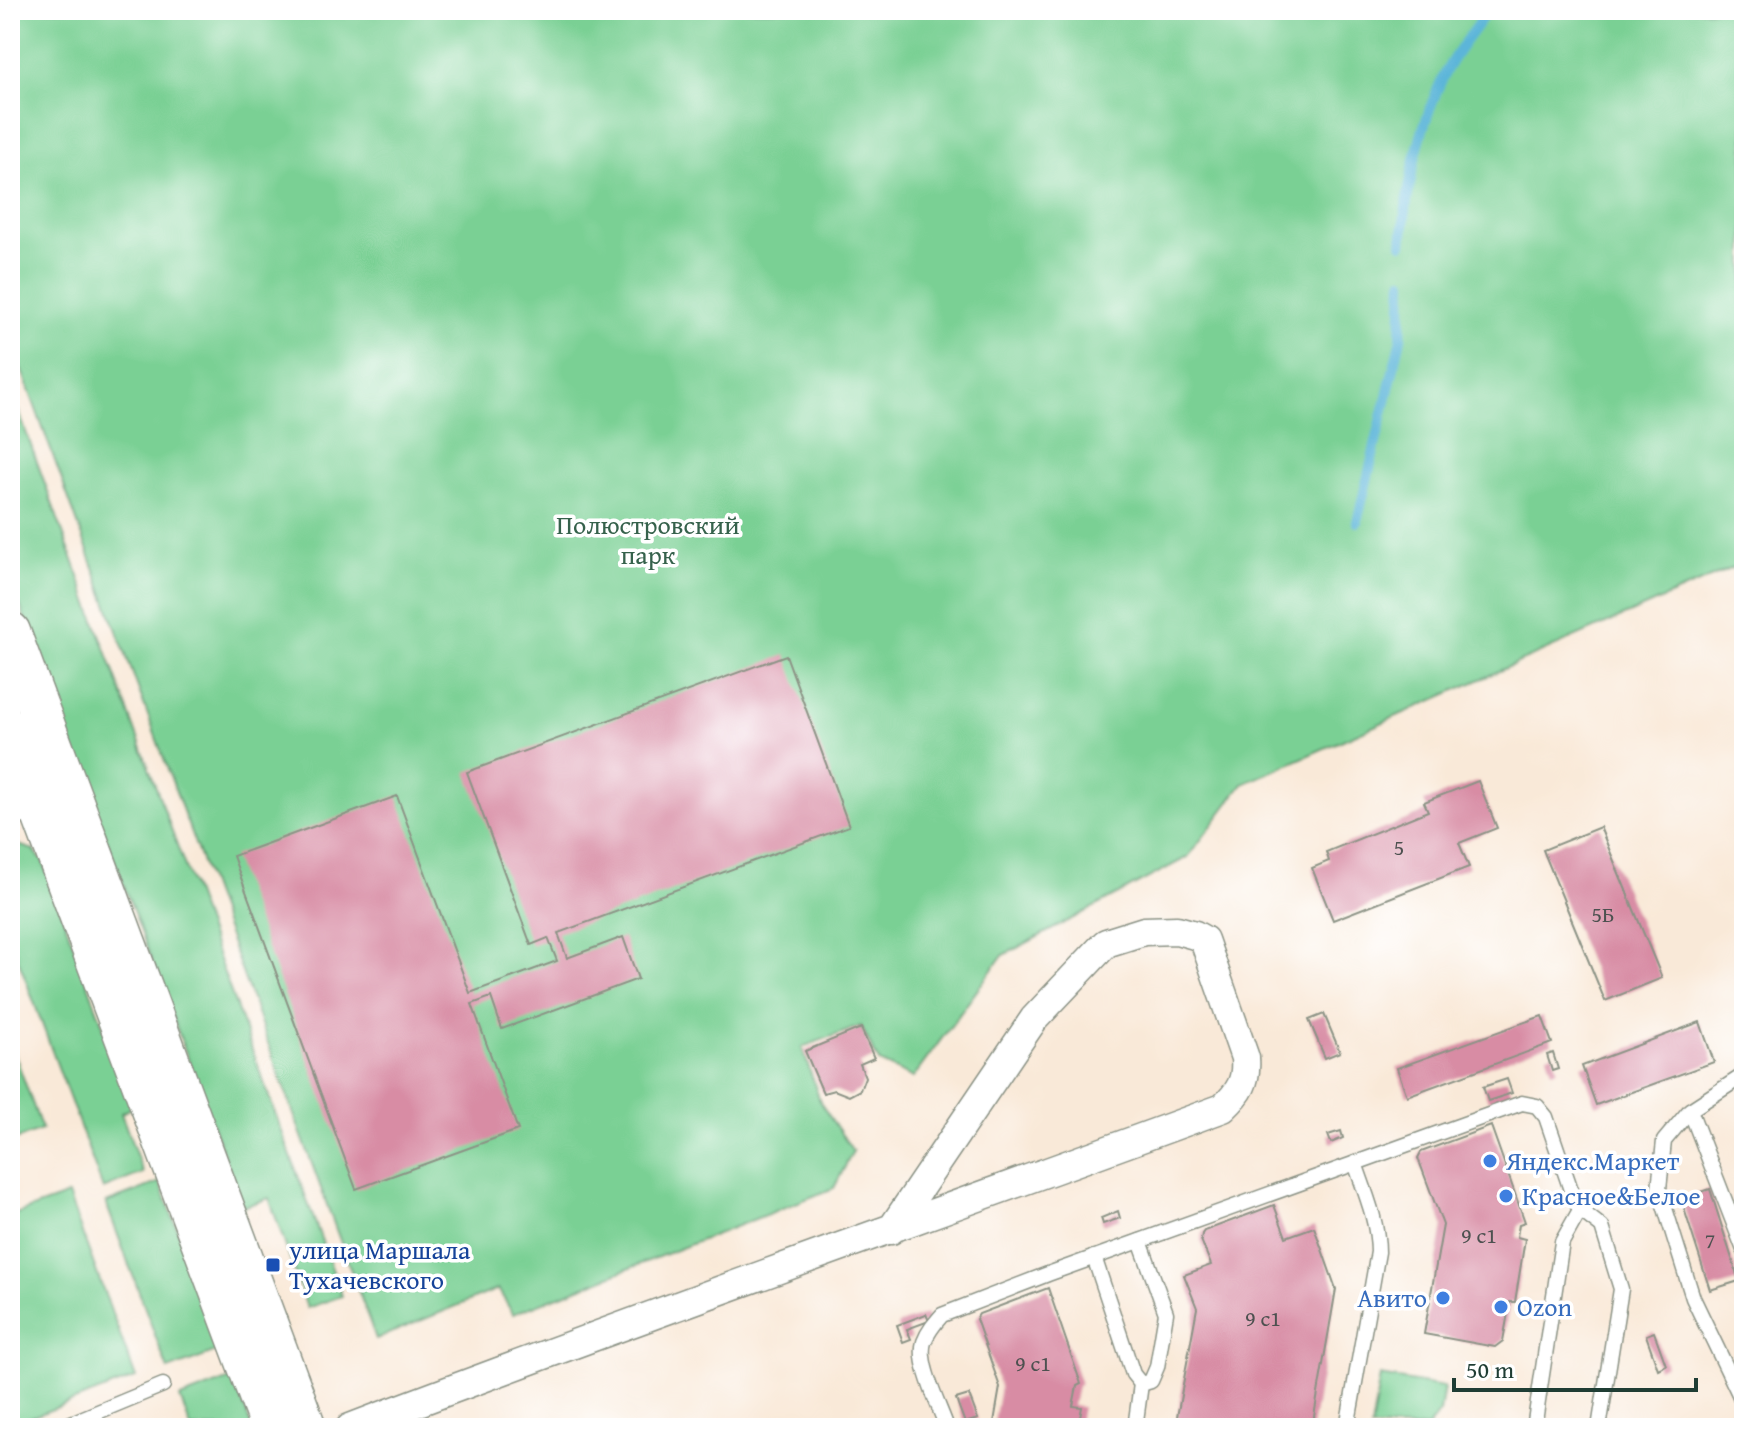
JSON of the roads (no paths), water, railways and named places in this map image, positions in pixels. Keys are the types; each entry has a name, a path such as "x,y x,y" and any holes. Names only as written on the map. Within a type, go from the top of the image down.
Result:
{"street":[{"path":"10,632 46,807 271,1428"},
{"path":"10,729 46,807 306,1428"},
{"path":"350,1428 675,1305 891,1230 1223,1108 1238,1094 1246,1075 1245,1058 1204,940 1177,930 1155,930 1106,943 1034,1019 891,1230"}],"lane":[{"path":"1742,1401 1693,1298 1659,1189 1664,1141 1690,1110 1744,1075"},
{"path":"947,1428 923,1362 923,1345 930,1329 942,1315 1094,1257 1529,1103 1537,1106 1546,1117 1580,1210 1602,1227 1621,1289 1599,1428"},
{"path":"1690,1110 1744,1250"},
{"path":"1347,1428 1378,1252 1378,1236 1355,1163"},
{"path":"1534,1428 1562,1242 1580,1210"},
{"path":"1140,1241 1166,1313 1157,1367 1151,1381 1141,1384"},
{"path":"1094,1257 1133,1374 1141,1384 1135,1428"},
{"path":"1742,1401 1744,1364"},
{"path":"59,1428 163,1385"}],"waterway":[{"path":"1402,244 1411,178 1428,113 1450,63 1488,10"},
{"path":"1357,522 1401,338 1403,281"}],"place":[{"name":"Яндекс.Маркет","path":"1490,1161"},
{"name":"Красное&Белое","path":"1506,1196"},
{"name":"улица Маршала Тухачевского","path":"273,1265"},
{"name":"Авито","path":"1443,1298"},
{"name":"Ozon","path":"1501,1307"}],"park label":[{"name":"Полюстровский парк","path":"648,540"}]}
